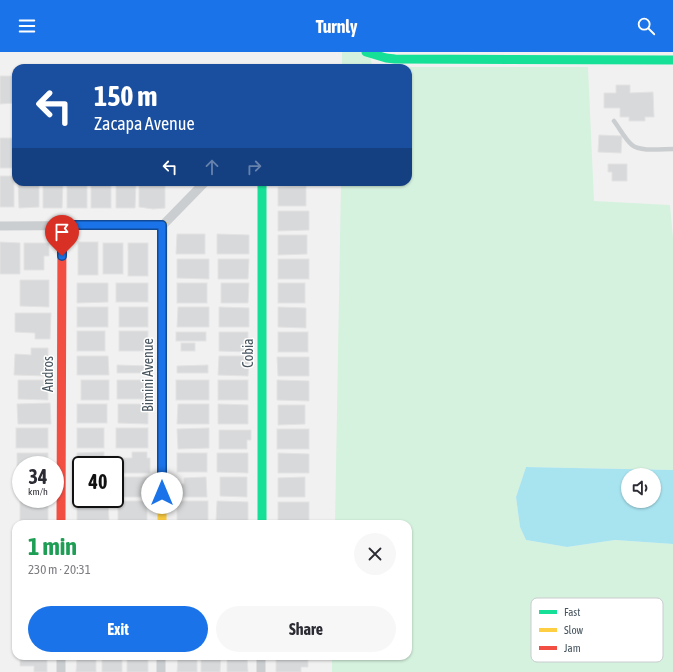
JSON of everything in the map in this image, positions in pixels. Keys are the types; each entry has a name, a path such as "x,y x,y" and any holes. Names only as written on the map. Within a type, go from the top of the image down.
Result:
{"street":[{"path":"366,52 395,59 673,60"},
{"path":"0,226 162,225 201,186"},
{"name":"Cobia","path":"262,186 262,520"},
{"name":"Andros","path":"61,520 62,225"},
{"name":"Bimini Avenue","path":"162,225 162,520"},
{"path":"61,660 61,672"},
{"path":"161,660 161,672"},
{"path":"261,660 261,672"}],"lane":[{"path":"614,122 631,145 636,148 673,149"}],"green space":[{"path":"342,52 370,52 372,64 342,64"},
{"path":"412,67 588,67 594,201 670,205 673,238 673,470 661,470 661,468 621,469 526,467 516,497 520,527 526,540 567,547 615,540 673,544 673,672 332,672 332,660 412,660 412,520 335,520 341,186 412,186"}],"water":[{"path":"526,467 621,469 621,508 661,508 661,470 673,470 673,544 615,540 567,547 526,540 520,527 516,497"}],"building":[{"path":"0,76 12,76 12,103 0,104"},
{"path":"616,85 630,85 630,93 653,92 654,117 645,117 645,121 629,121 629,117 620,117 620,108 604,108 604,93 616,93"},
{"path":"599,135 622,136 621,153 598,152"},
{"path":"0,138 12,138 12,168 0,168"},
{"path":"608,164 627,164 627,181 612,181 612,172 608,172"},
{"path":"0,176 12,176 12,186 14,186 14,207 0,207"},
{"path":"18,186 39,186 39,207 19,208"},
{"path":"43,186 63,186 62,208 43,208"},
{"path":"67,186 87,186 87,208 67,208"},
{"path":"91,186 111,186 111,208 91,208"},
{"path":"116,186 136,186 135,208 116,208"},
{"path":"139,186 165,186 165,208 153,209 139,207"},
{"path":"306,186 306,206 278,206 278,187"},
{"path":"278,211 309,211 309,230 278,231"},
{"path":"177,234 205,234 205,254 176,254"},
{"path":"217,234 249,235 249,254 217,254"},
{"path":"278,235 307,235 307,254 278,255"},
{"path":"0,242 20,243 20,274 0,274"},
{"path":"78,242 98,242 98,275 78,275"},
{"path":"24,243 49,243 49,256 44,256 44,270 24,270"},
{"path":"103,243 123,243 123,274 103,274"},
{"path":"128,243 148,243 148,276 128,276"},
{"path":"177,259 209,259 209,279 177,278"},
{"path":"218,259 249,259 248,279 218,279"},
{"path":"278,259 309,259 309,279 278,279"},
{"path":"20,280 49,280 49,307 20,306"},
{"path":"77,283 108,283 108,302 77,303"},
{"path":"116,283 148,283 148,302 116,302"},
{"path":"177,283 207,283 207,303 177,303"},
{"path":"221,283 249,283 248,303 221,303"},
{"path":"278,283 305,283 305,303 278,303"},
{"path":"77,307 108,307 108,327 77,327"},
{"path":"119,307 148,307 148,327 119,327"},
{"path":"178,307 209,307 209,327 177,327"},
{"path":"219,307 249,308 249,327 219,327"},
{"path":"278,307 306,308 306,328 278,327"},
{"path":"15,313 51,313 50,339 35,339 35,333 15,332"},
{"path":"77,331 105,331 105,351 77,351"},
{"path":"119,331 148,331 148,351 119,351"},
{"path":"176,332 206,332 206,341 176,341"},
{"path":"219,332 248,332 248,352 219,351"},
{"path":"278,332 308,332 308,352 278,352"},
{"path":"181,343 195,343 195,351 181,351"},
{"path":"31,348 48,348 48,376 14,375 15,354 31,355"},
{"path":"77,356 108,356 109,375 77,375"},
{"path":"219,356 249,356 248,376 218,375"},
{"path":"277,357 309,357 309,376 278,376"},
{"path":"117,365 148,366 148,373 117,373"},
{"path":"208,365 208,373 177,373 177,366"},
{"path":"18,380 48,380 48,400 18,399"},
{"path":"81,380 109,380 109,400 81,400"},
{"path":"117,380 148,380 149,399 117,399"},
{"path":"176,380 209,380 209,400 176,400"},
{"path":"218,380 248,380 248,400 218,400"},
{"path":"277,380 309,381 309,401 277,400"},
{"path":"50,403 51,424 18,424 17,404"},
{"path":"77,404 107,404 107,423 77,423"},
{"path":"118,404 148,404 148,424 118,423"},
{"path":"178,404 209,404 209,424 177,424"},
{"path":"218,404 248,405 248,424 218,424"},
{"path":"278,405 305,405 305,424 278,425"},
{"path":"16,428 48,428 48,448 16,448"},
{"path":"77,428 104,428 104,448 77,448"},
{"path":"116,428 148,428 148,448 116,448"},
{"path":"209,428 209,448 178,449 177,429"},
{"path":"277,429 309,429 309,449 277,449"},
{"path":"219,430 251,430 251,440 247,440 247,449 219,449"},
{"path":"104,452 104,456 77,456 77,453"},
{"path":"132,452 147,452 147,458 150,458 150,473 124,473 124,458 132,458"},
{"path":"17,453 48,453 48,456 17,456"},
{"path":"177,453 207,453 207,472 177,472"},
{"path":"217,453 248,453 248,473 217,472"},
{"path":"278,453 309,454 309,473 278,473"},
{"path":"124,477 148,477 148,497 124,497"},
{"path":"206,477 207,497 178,497 177,484 184,484 184,478"},
{"path":"220,477 247,477 247,497 220,496"},
{"path":"305,477 305,497 278,497 278,478"},
{"path":"124,501 147,501 147,520 118,520 118,508 124,508"},
{"path":"177,501 208,501 208,520 177,520"},
{"path":"217,501 248,502 248,520 216,520"},
{"path":"278,502 309,502 309,520 278,520"},
{"path":"20,508 48,508 48,520 20,520"},
{"path":"77,508 108,508 109,520 77,520"},
{"path":"20,660 47,660 47,672 34,672 34,666 20,666"},
{"path":"77,660 96,660 96,672 76,672"},
{"path":"102,660 122,660 122,672 102,672"},
{"path":"127,660 148,660 148,672 127,672"},
{"path":"178,660 197,660 197,672 177,672"},
{"path":"201,660 221,660 220,672 201,672"},
{"path":"227,660 247,660 248,672 227,672"},
{"path":"276,660 308,660 308,667 301,667 301,672 276,672"}],"traffic: fast":[{"path":"366,52 395,59 673,60"},
{"path":"262,186 262,520"}],"traffic: slow":[{"path":"162,520 163,225"}],"traffic: jam":[{"path":"61,520 62,225"}],"route":[{"path":"62,256 62,225 162,225 162,493"}]}
